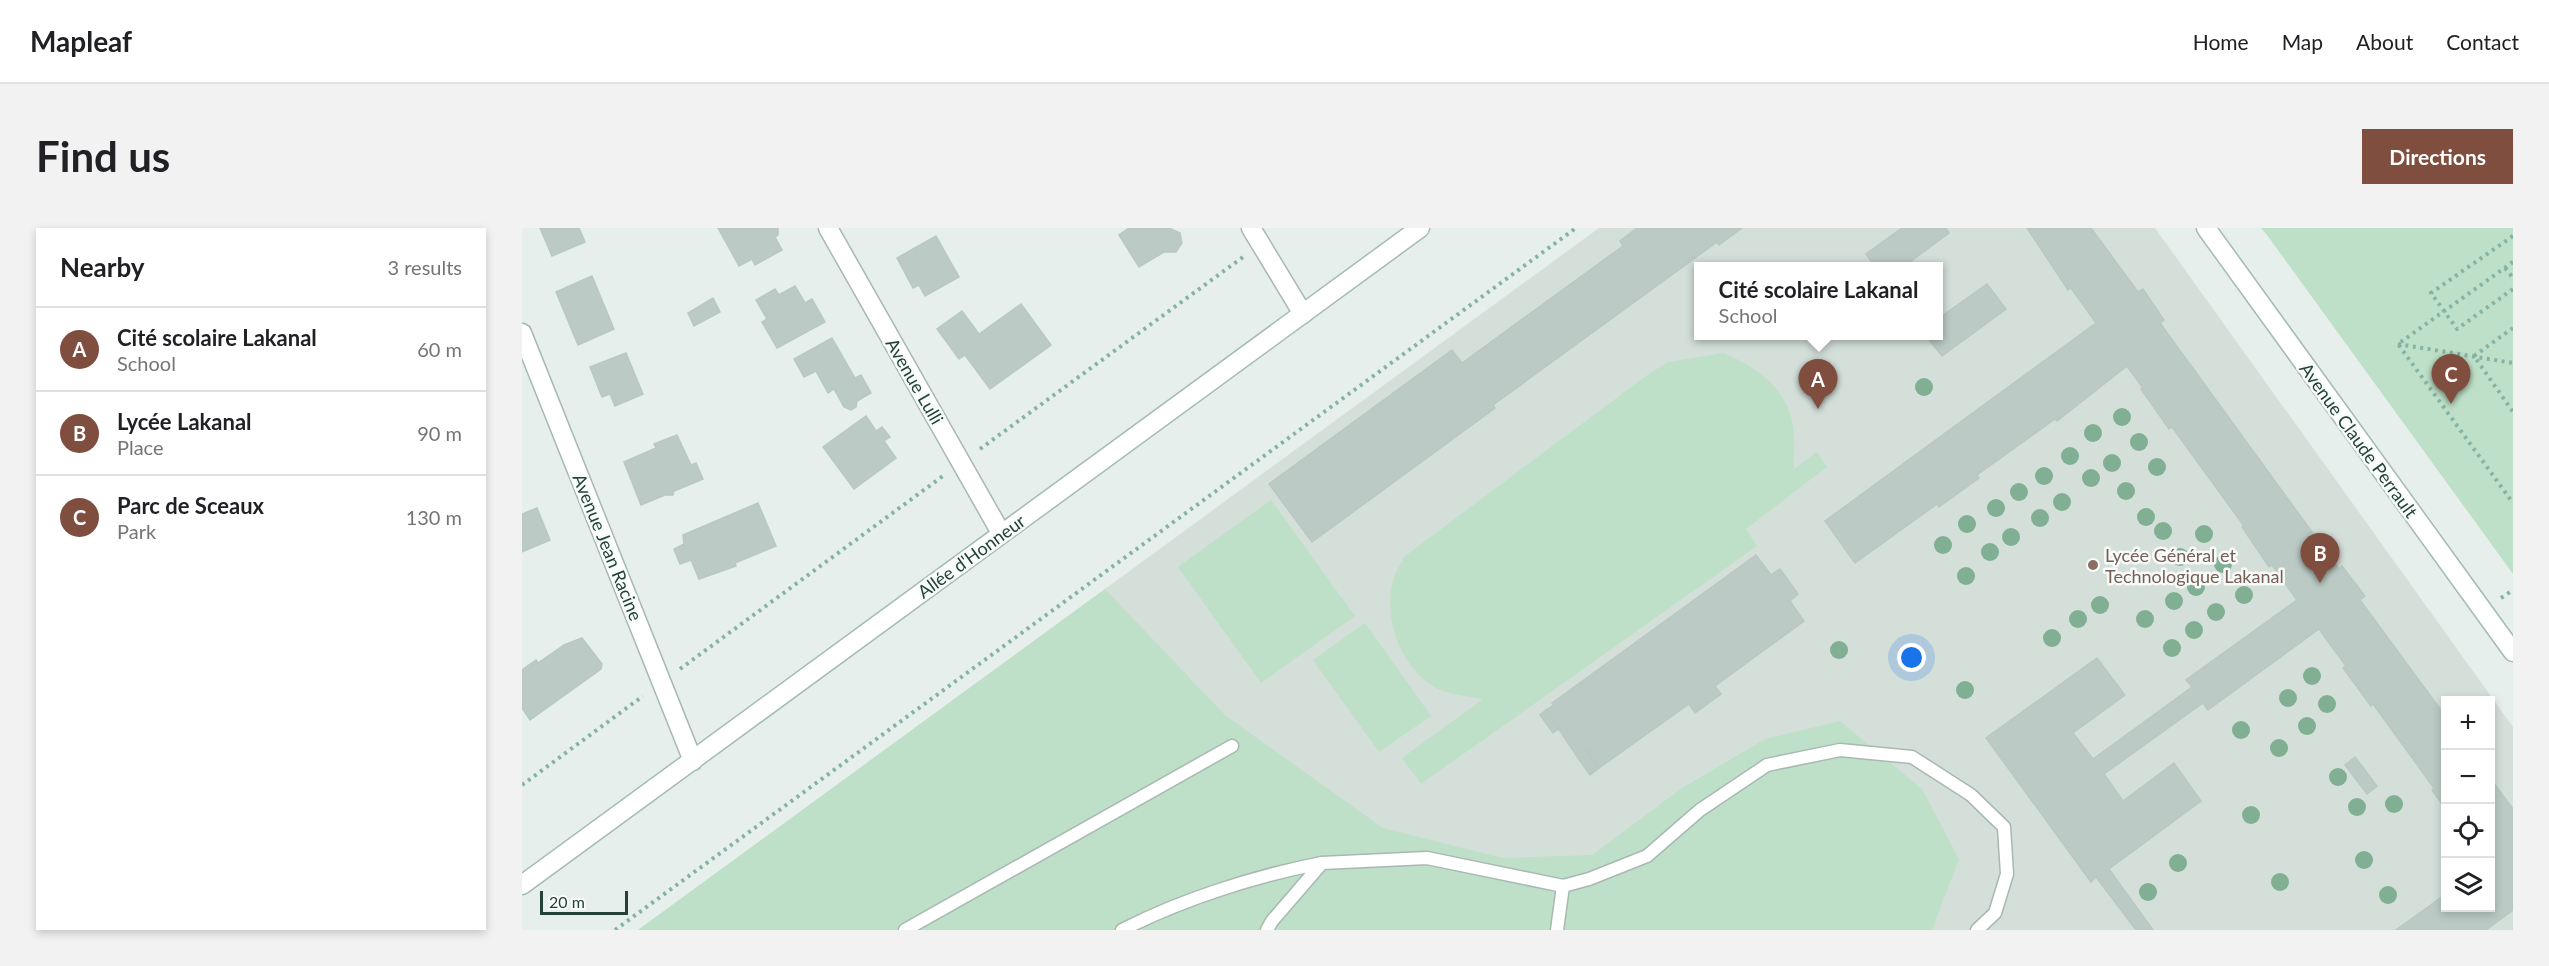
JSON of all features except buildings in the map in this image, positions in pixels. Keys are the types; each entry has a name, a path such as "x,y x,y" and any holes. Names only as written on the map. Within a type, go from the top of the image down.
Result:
{"main road":[{"name":"Avenue Lulli","path":"828,228 1001,533"},
{"name":"Allée d'Honneur","path":"522,885 1420,228"},
{"name":"Avenue Claude Perrault","path":"2206,228 2513,652"},
{"path":"1256,236 1304,314"},
{"name":"Avenue Jean Racine","path":"522,333 693,761"}],"lane":[{"path":"905,930 1232,746"},
{"path":"1122,930 1154,914 1271,875 1322,863 1427,858 1563,886 1589,879 1647,856 1700,810 1767,765 1840,750 1912,758 1971,795 2004,827 2007,874 1995,914 1977,930"},
{"path":"1268,930 1272,921 1322,863"},
{"path":"1557,930 1563,886"}],"path":[{"path":"615,930 1576,228"},
{"path":"522,785 961,463 1256,236"},
{"path":"2513,236 2432,293 2457,329 2513,289"},
{"path":"2397,344 2513,262"},
{"path":"2505,268 2513,278"},
{"path":"2474,356 2513,328"},
{"path":"2397,344 2513,363"},
{"path":"2397,344 2513,503"},
{"path":"2474,356 2513,412"}],"shaded area":[{"path":"1599,228 2155,228 2491,696 2441,696 2441,912 2495,912 2495,702 2513,727 2513,930 638,930"}],"green space":[{"path":"2261,228 2513,228 2513,574 2267,235"},
{"path":"1724,353 1736,358 1768,380 1784,401 1793,426 1794,469 1817,452 1827,467 1746,529 1757,546 1421,784 1402,758 1483,699 1438,689 1425,681 1404,656 1392,625 1390,608 1394,577 1405,556 1650,373 1668,362"},
{"path":"1271,500 1355,616 1261,683 1178,567"},
{"path":"1105,589 1226,716 1383,828 1503,858 1592,855 1682,788 1765,739 1840,721 1922,789 1959,859 1932,930 638,930"},
{"path":"1365,623 1431,716 1379,752 1313,660"}],"place":[{"name":"Parc de Sceaux","path":"2451,404"},
{"name":"Cité scolaire Lakanal","path":"1818,409"},
{"name":"Lycée Général et Technologique Lakanal","path":"2093,565"},
{"name":"Lycée Lakanal","path":"2320,583"}]}
